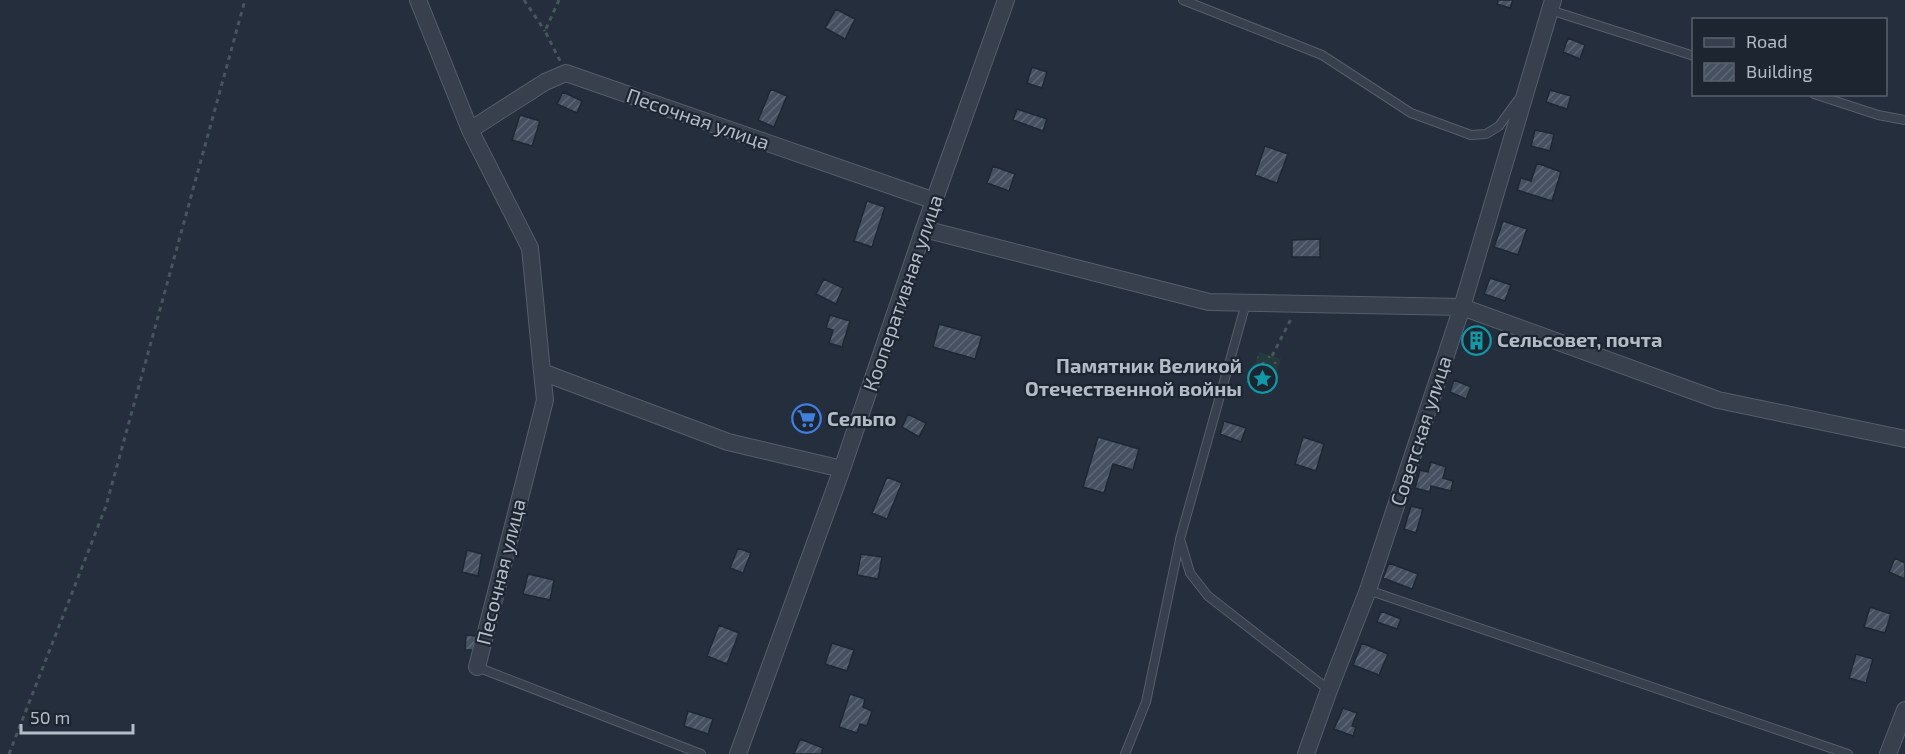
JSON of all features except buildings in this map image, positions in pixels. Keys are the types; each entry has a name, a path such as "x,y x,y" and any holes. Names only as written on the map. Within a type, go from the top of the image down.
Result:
{"street":[{"name":"Песочная улица","path":"418,0 470,130 530,248 545,400 477,667"},
{"name":"Кооперативная улица","path":"738,754 842,469 924,229 1006,0"},
{"name":"Советская улица","path":"1306,754 1368,590 1462,306 1552,5"},
{"name":"Песочная улица","path":"566,73 935,201"},
{"path":"470,130 545,82 566,73"},
{"path":"924,229 1209,302 1462,306 1718,400 1905,439"},
{"path":"542,372 728,442 842,469"},
{"path":"1888,754 1905,710"}],"lane":[{"path":"1183,0 1322,55 1411,113 1471,135 1485,134 1499,126 1527,88"},
{"path":"1552,5 1692,55"},
{"path":"1820,96 1878,115 1905,120"},
{"path":"1125,754 1146,702 1180,539 1246,303"},
{"path":"1180,539 1190,573 1208,596 1329,690"},
{"path":"1368,590 1848,754"},
{"path":"477,667 701,754"}],"path":[{"path":"9,754 106,506 246,0"},
{"path":"524,0 545,31 566,73"},
{"path":"545,31 559,0"},
{"path":"1272,356 1299,304"}],"green space":[{"path":"1259,352 1281,359 1271,390 1249,382"}],"place":[{"name":"Сельсовет, почта","path":"1476,340"},
{"name":"Памятник Великой Отечественной войны","path":"1263,378"},
{"name":"Сельпо","path":"806,419"}]}
